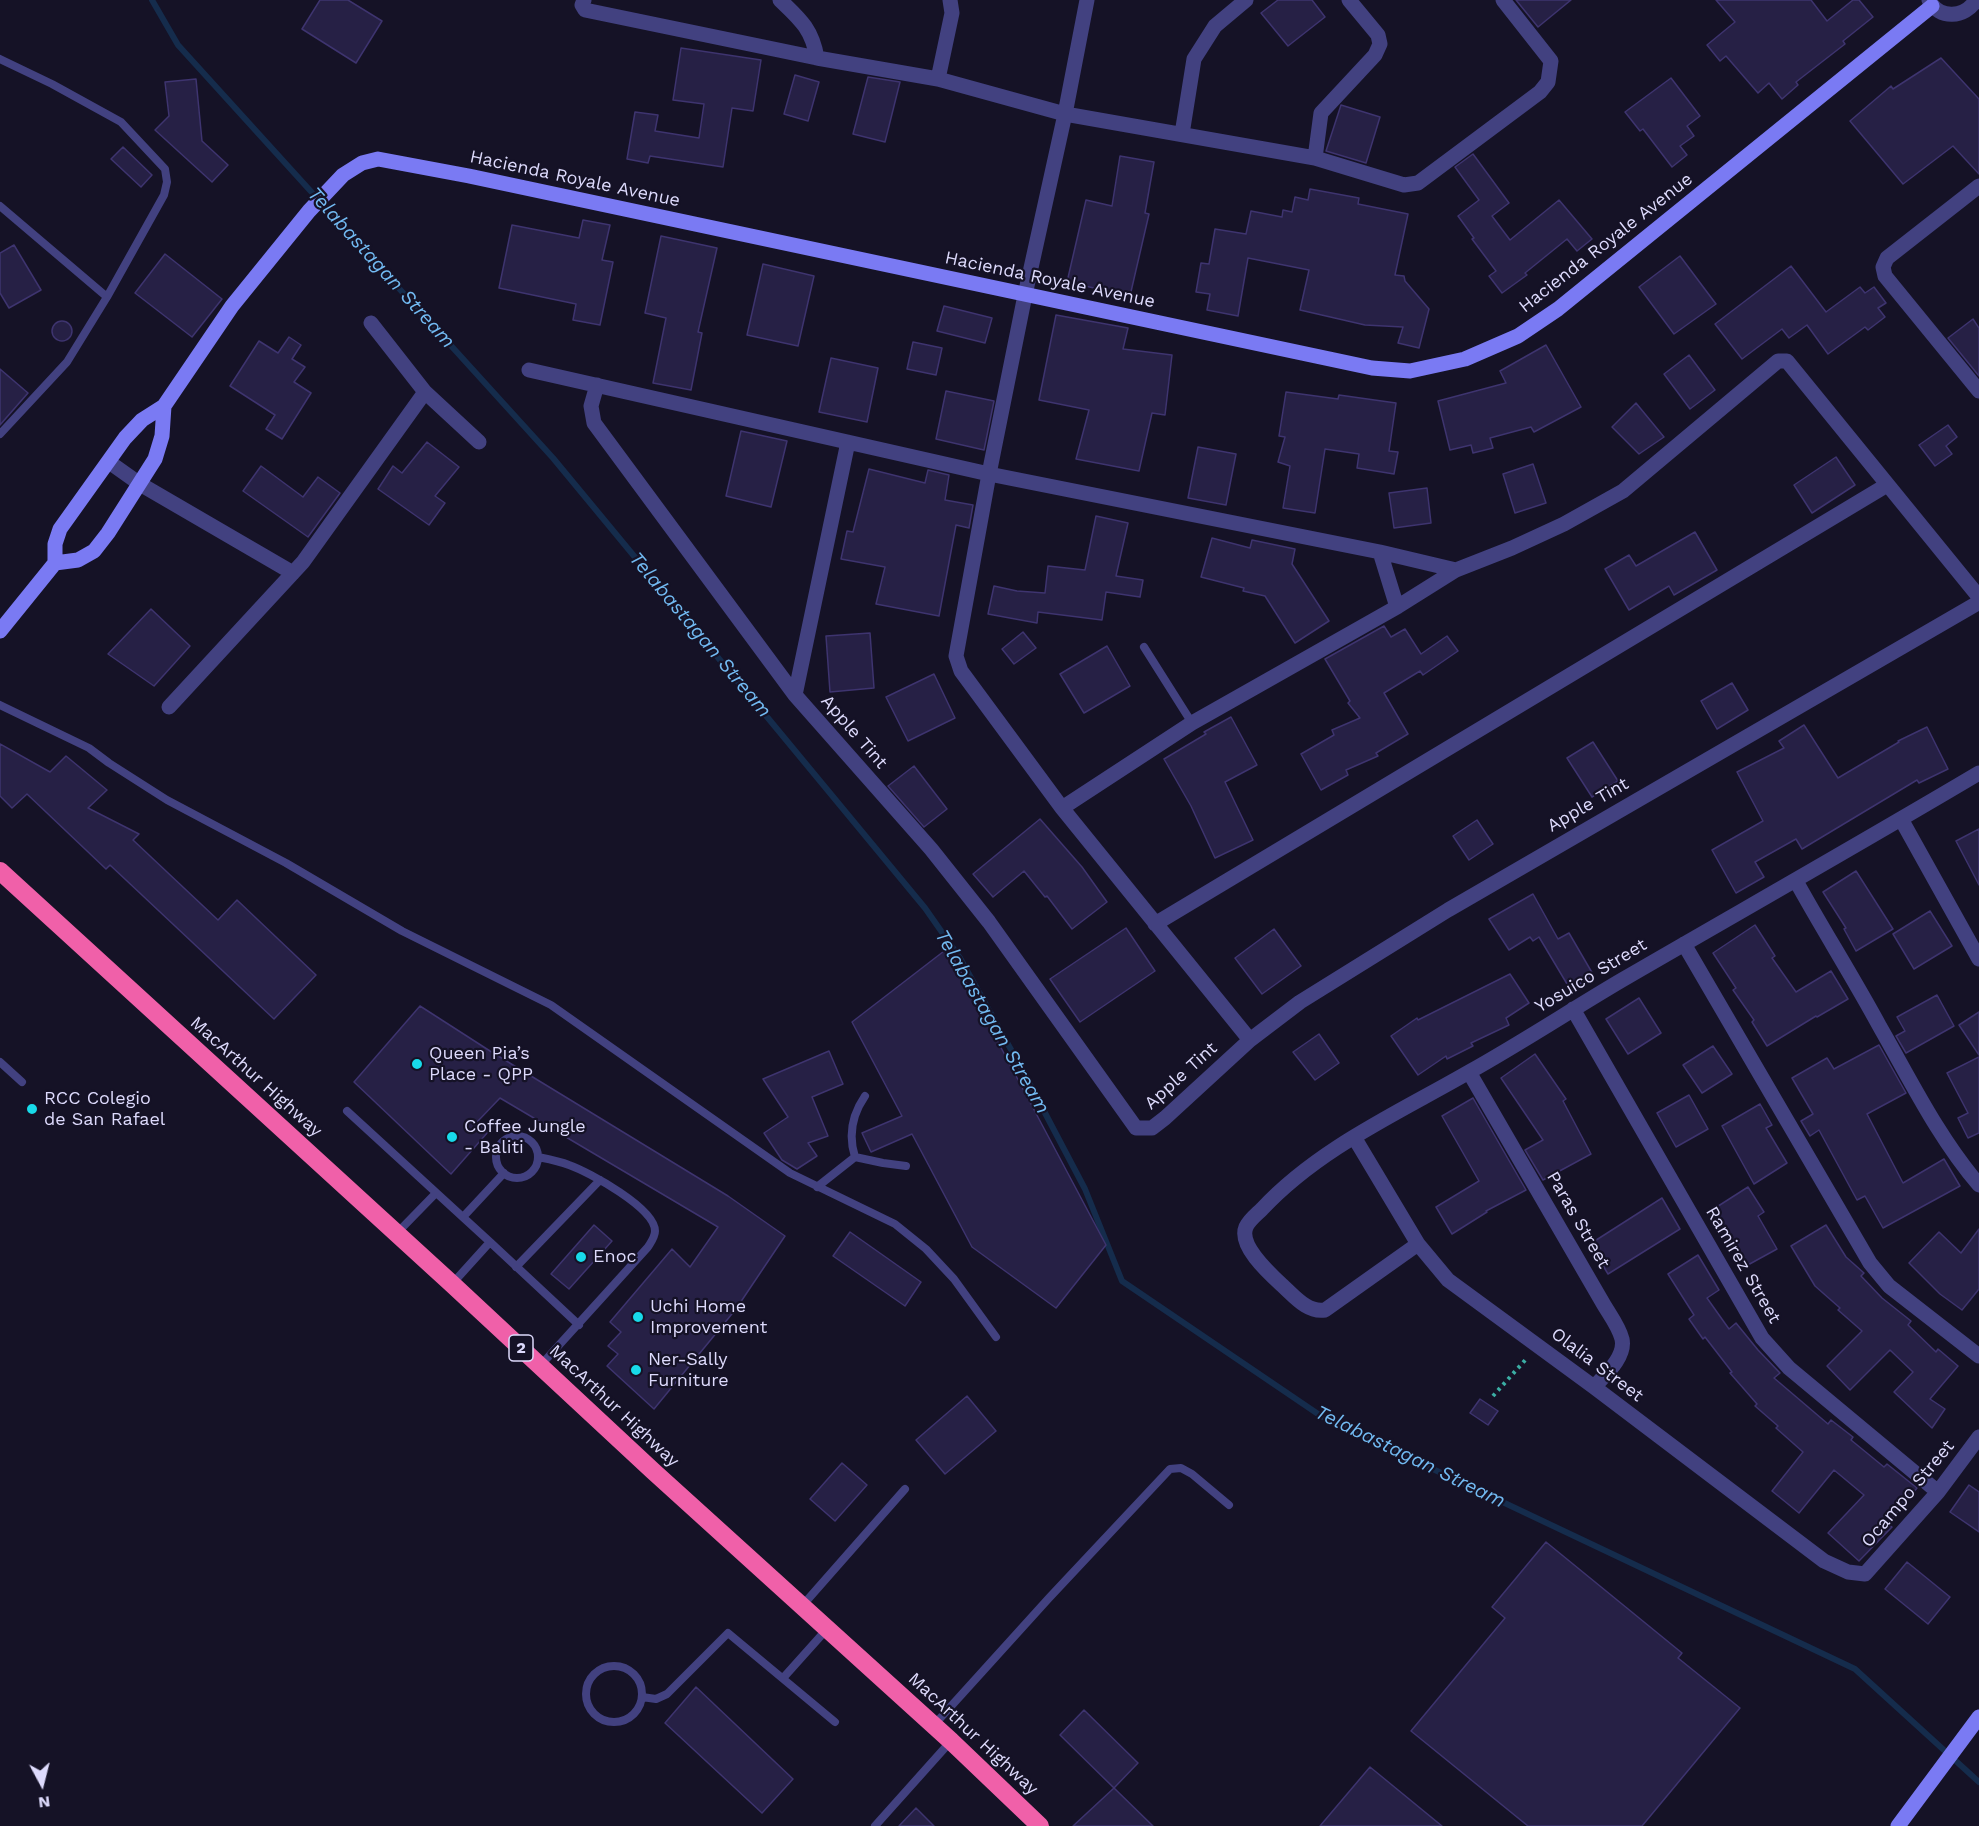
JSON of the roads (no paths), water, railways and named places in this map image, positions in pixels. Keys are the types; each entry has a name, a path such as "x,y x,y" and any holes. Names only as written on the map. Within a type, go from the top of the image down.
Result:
{"highway":[{"name":"MacArthur Highway","path":"0,871 934,1725 1040,1826"}],"street":[{"path":"584,0 582,5 585,10 817,58 938,79 1065,114 1315,158 1404,185 1418,183 1540,92 1548,81 1551,61 1503,0"},
{"path":"780,0 814,39 817,58"},
{"path":"938,79 952,13 950,0"},
{"path":"1087,0 989,474 957,656 961,671 1062,808 1250,1040"},
{"path":"1182,134 1194,59 1215,26 1246,0"},
{"path":"1315,158 1321,113 1375,55 1380,44 1378,35 1350,0"},
{"path":"1930,3 1941,13 1951,15 1975,9"},
{"name":"Hacienda Royale Avenue","path":"55,563 55,544 60,529 125,438 142,420 164,406 232,306 309,210 343,175 362,163 378,159 481,178 1372,368 1410,371 1465,359 1518,336 1558,309 1930,3"},
{"path":"1976,193 1887,258 1883,267 1885,276 1979,391"},
{"path":"371,323 425,392 479,442"},
{"path":"1062,808 1192,723 1397,607 1456,570 1564,524 1623,491 1778,361 1787,361 1977,594"},
{"path":"529,370 989,474 1380,552 1456,570"},
{"name":"Apple Tint","path":"597,385 591,406 594,423 795,695 932,849 996,931 1136,1128 1152,1128 1250,1040 1300,1002 1439,915 1976,604 1977,594"},
{"path":"170,707 303,562 425,392"},
{"path":"0,631 55,563 78,560 94,551 108,533 155,459 162,436 164,406"},
{"path":"795,695 848,442"},
{"path":"109,462 140,484 293,573"},
{"path":"1155,924 1887,485"},
{"path":"1380,552 1397,607"},
{"name":"Yosuico Street","path":"1418,1244 1324,1310 1317,1311 1305,1305 1277,1281 1247,1247 1244,1236 1247,1225 1274,1196 1354,1137 1979,773"},
{"path":"1901,819 1979,960"},
{"path":"1796,880 1932,1121 1951,1151 1979,1185"},
{"path":"1684,944 1870,1263 1889,1286 1979,1356"},
{"name":"Ramirez Street","path":"1573,1009 1762,1338 1789,1368 1938,1492"},
{"name":"Paras Street","path":"1469,1072 1622,1339 1622,1350 1594,1387"},
{"name":"Olalia Street","path":"1354,1137 1418,1244 1448,1280 1538,1345 1824,1561 1848,1572 1865,1574"},
{"name":"Ocampo Street","path":"1865,1574 1938,1492 1979,1437"},
{"path":"1898,1826 1979,1717"}],"lane":[{"path":"0,59 52,84 121,122 165,169 167,182 164,195 68,362 0,434"},
{"path":"0,206 107,297"},
{"path":"1144,647 1192,723"},
{"path":"0,705 89,748 167,800 286,863 402,931 551,1005 789,1173 895,1224 926,1249 954,1279 996,1337"},
{"path":"0,1062 22,1082"},
{"path":"855,1157 851,1145 851,1133 858,1107 865,1096"},
{"path":"347,1111 579,1324"},
{"path":"522,1136 533,1144 538,1157 537,1163 529,1174 516,1178 504,1173 496,1161 498,1148 508,1138 522,1136"},
{"path":"538,1157 571,1166 600,1180 649,1216 655,1232 648,1247 540,1366"},
{"path":"817,1187 855,1157"},
{"path":"855,1157 883,1164 906,1166"},
{"path":"463,1217 504,1173"},
{"path":"516,1267 600,1180"},
{"path":"397,1233 436,1193"},
{"path":"452,1284 490,1242"},
{"path":"934,1725 1170,1469 1180,1468 1192,1474 1229,1505"},
{"path":"802,1606 905,1489"},
{"path":"784,1677 827,1629"},
{"path":"642,1697 656,1699 667,1694 728,1633 784,1677 835,1722"},
{"path":"614,1665 624,1667 638,1679 642,1688 642,1697 640,1706 634,1714 618,1722 608,1722 592,1713 585,1696 586,1686 596,1671 614,1665"},
{"path":"875,1826 951,1741"}],"waterway":[{"name":"Telabastagan Stream","path":"152,0 178,45 553,458 925,908 960,958 1024,1073 1085,1189 1122,1281 1321,1416 1855,1669 1979,1782"}],"place":[{"name":"Queen Pia’s Place - QPP","path":"417,1064"},
{"name":"RCC Colegio de San Rafael","path":"32,1109"},
{"name":"Coffee Jungle - Baliti","path":"452,1137"},
{"name":"Enoc","path":"581,1257"},
{"name":"Uchi Home Improvement","path":"638,1317"},
{"name":"Ner-Sally Furniture","path":"636,1370"}]}
